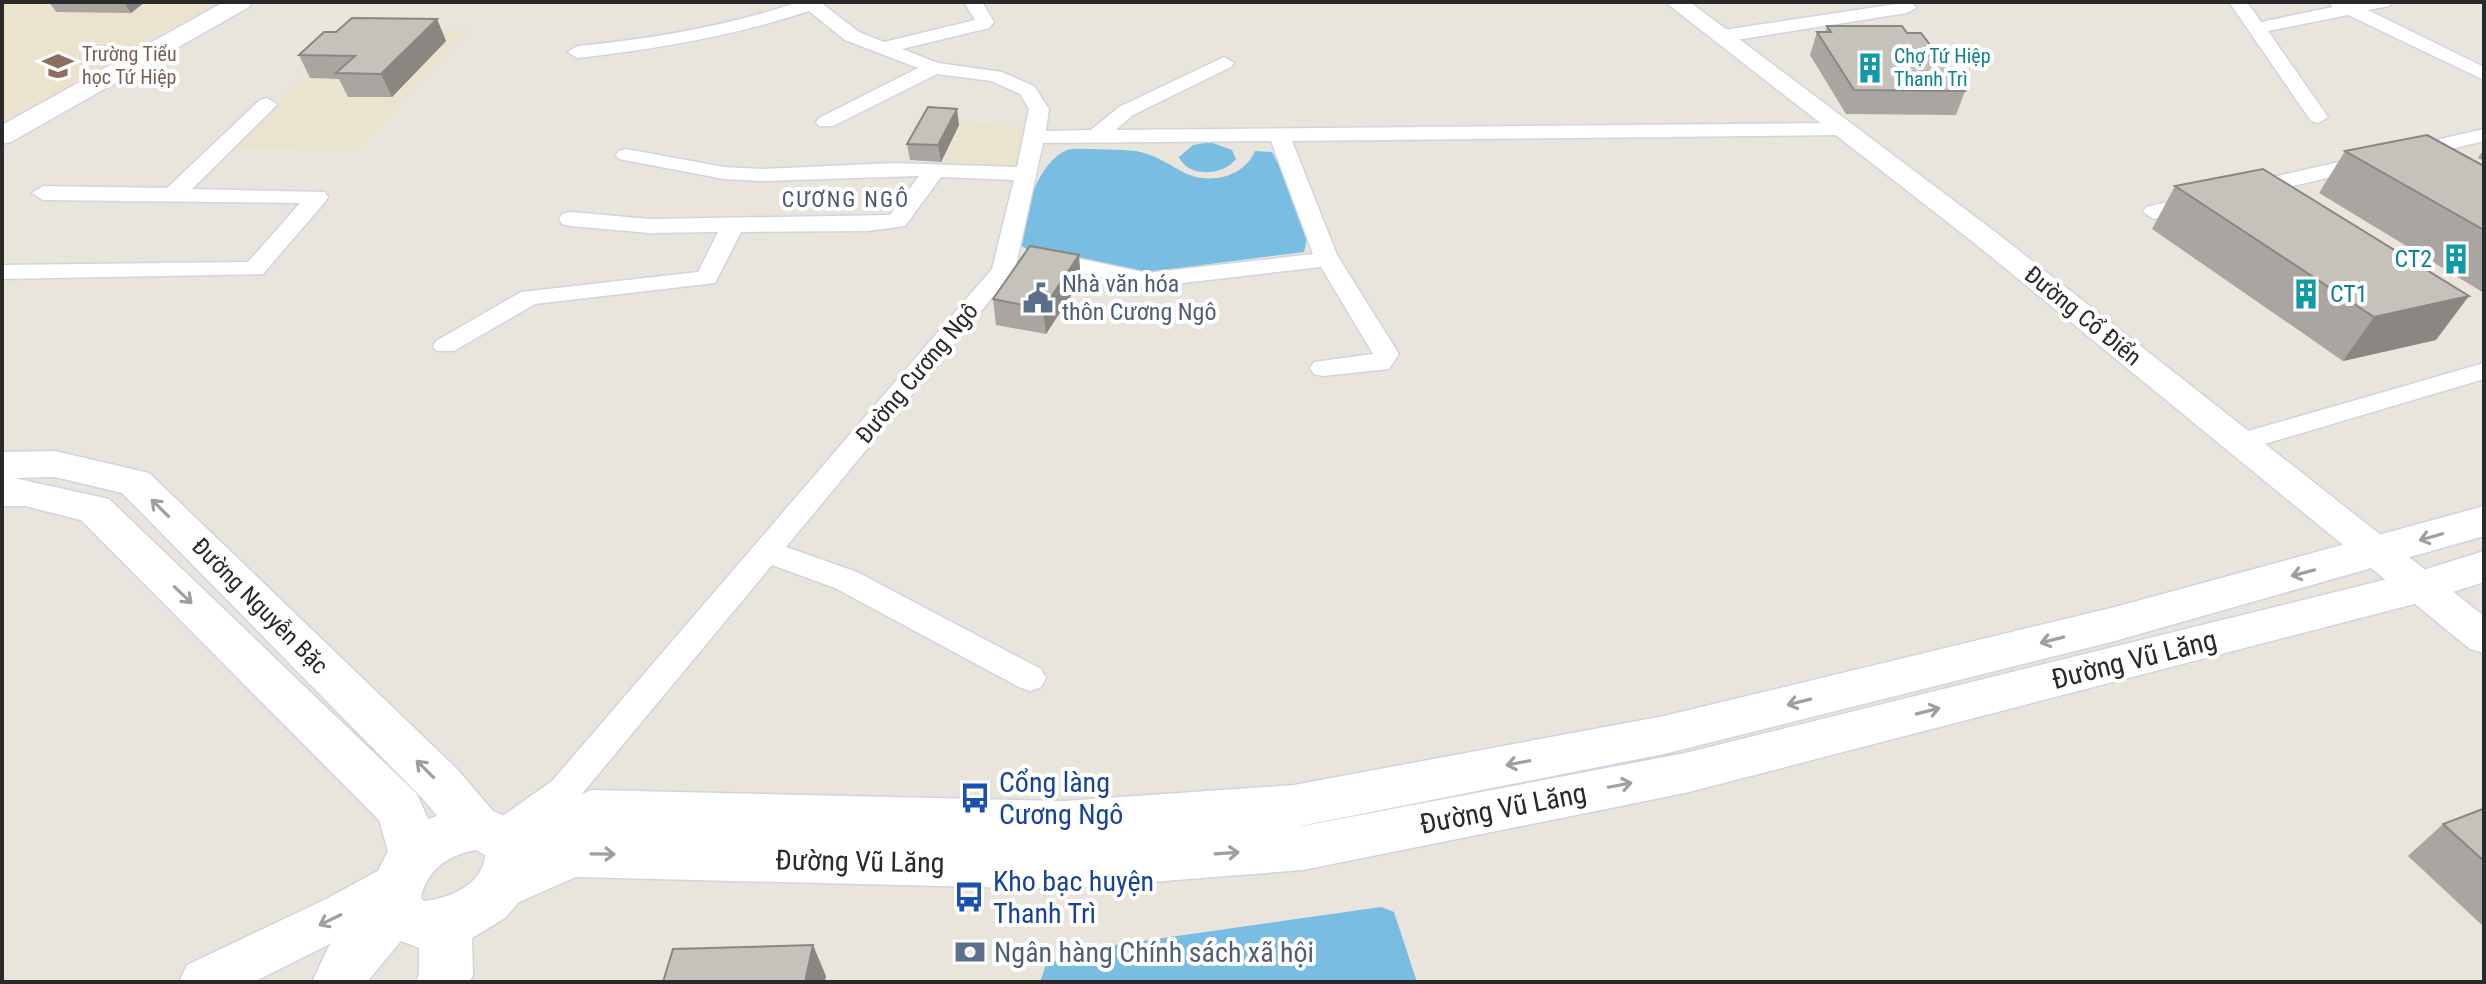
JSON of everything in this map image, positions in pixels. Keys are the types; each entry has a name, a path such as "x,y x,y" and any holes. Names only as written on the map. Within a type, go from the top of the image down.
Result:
{"main road":[{"name":"Đường Nguyễn Bặc","path":"2,465 55,464 135,483 441,785 498,850"},
{"path":"51,498 87,472"},
{"name":"Đường Nguyễn Bặc","path":"2,492 25,492 95,509 400,809 414,892 446,974 443,982"},
{"name":"Đường Vũ Lăng","path":"498,850 1061,866 1156,837 1303,848 1685,773 1869,705 2115,624 2484,521"},
{"name":"Đường Vũ Lăng","path":"1869,705 2422,586 2484,566"},
{"path":"339,982 348,964 414,892 434,840 456,831 498,850 489,902 468,916 414,892"}],"street":[{"path":"2,136 241,2"},
{"path":"883,48 983,24 985,22 973,2"},
{"path":"1723,36 1850,9 1907,8 1903,2"},
{"path":"2238,2 2318,117"},
{"path":"2257,28 2343,5 2383,2"},
{"path":"577,52 661,44 761,21 810,3"},
{"name":"Đường Cương Ngô","path":"498,850 564,791 1003,270 1027,174 1039,109 1027,90 995,76 934,68 852,36 810,3"},
{"name":"Đường Cổ Điển","path":"1675,3 1723,36 1988,240 2484,638"},
{"path":"2343,5 2484,74"},
{"path":"1096,137 1126,111 1224,63"},
{"path":"826,122 934,68"},
{"path":"175,193 267,104"},
{"path":"1035,137 1841,129"},
{"path":"2154,212 2484,135"},
{"path":"1280,136 1327,259 1386,354 1380,363 1323,368"},
{"path":"626,155 724,173 762,175 848,170 1027,174"},
{"path":"570,219 650,226 868,224 897,221 935,170"},
{"path":"2,272 255,269 317,197 43,193"},
{"path":"445,346 529,297 707,278 733,225"},
{"path":"1007,251 1147,280 1327,259"},
{"path":"2241,442 2484,371"},
{"path":"768,552 846,580 1030,678"},
{"path":"204,982 343,914 414,892"}],"shaded area":[{"name":"Trường Tiểu học Tứ Hiệp","path":"2,2 228,2 188,25 156,33 112,63 115,69 2,129"},
{"path":"362,29 470,30 359,149 229,148 345,35"},
{"path":"929,120 1031,128 1021,166 996,169 904,163"}],"water":[{"path":"1210,142 1232,150 1236,159 1223,169 1206,172 1190,169 1179,157 1193,145"},
{"path":"1076,149 1142,152 1191,176 1202,178 1224,177 1234,173 1250,160 1255,151 1272,152 1302,214 1306,240 1304,252 1133,274 1032,253 1022,246 1024,221 1033,192 1047,166 1057,156"},
{"path":"1381,907 1394,912 1417,982 1040,982 1045,967 1072,951"}],"building":[{"path":"352,18 437,19 381,74 336,73 355,56 299,55 324,32 336,32"},
{"path":"1827,26 1902,26 1907,33 1921,33 1965,91 1854,90 1817,32 1831,32"},
{"path":"928,107 957,109 938,145 907,144"},
{"path":"2427,135 2484,166 2484,230 2345,151"},
{"path":"2263,169 2469,296 2374,317 2175,186"},
{"path":"1030,246 1079,255 1043,309 993,299"},
{"path":"2484,810 2484,861 2443,824"},
{"path":"813,945 805,982 663,982 673,949"}],"place":[{"name":"Trường Tiểu học Tứ Hiệp","path":"58,66"},
{"name":"Chợ Tứ Hiệp Thanh Trì","path":"1870,68"},
{"name":"CT2","path":"2456,259"},
{"name":"CT1","path":"2306,294"},
{"name":"Nhà văn hóa thôn Cương Ngô","path":"1038,298"},
{"name":"Cổng làng Cương Ngô","path":"975,798"},
{"name":"Kho bạc huyện Thanh Trì","path":"969,897"},
{"name":"Ngân hàng Chính sách xã hội","path":"970,952"}],"district":[{"name":"CƯƠNG NGÔ","path":"846,199"}]}
